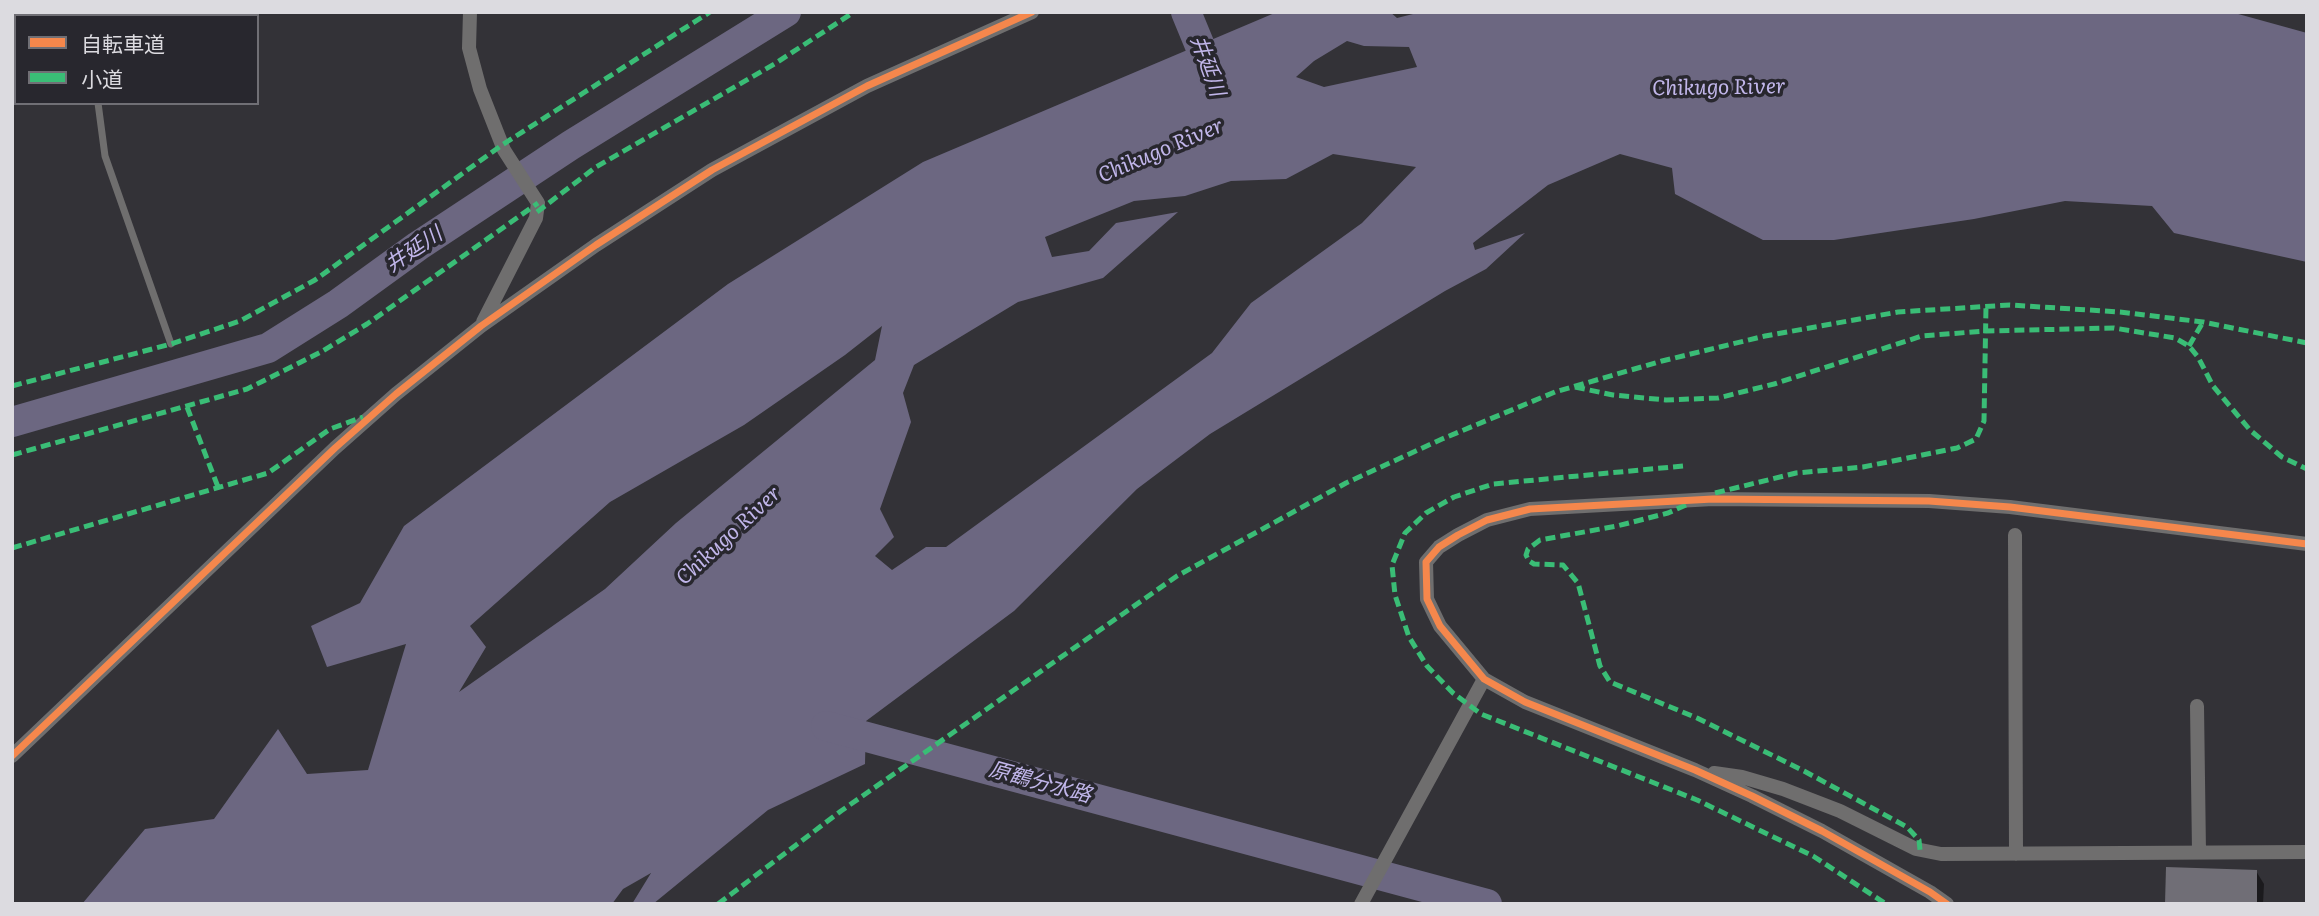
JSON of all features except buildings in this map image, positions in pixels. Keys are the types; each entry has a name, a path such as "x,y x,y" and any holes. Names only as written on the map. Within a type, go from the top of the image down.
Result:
{"street":[{"path":"470,12 468,26 472,58 480,89 504,150 538,202 536,218 481,326"},
{"path":"12,756 335,448 481,326 596,245 712,170 867,86 1032,12"},
{"path":"1947,904 1822,831 1695,770 1480,685 1440,626 1427,599 1426,562 1438,547 1487,520 1530,509 1713,499 1929,501 2043,511 2307,544"},
{"path":"2015,535 2016,853"},
{"path":"1361,904 1480,685"},
{"path":"2197,706 2199,852"},
{"path":"1695,770 1742,777 1783,789 1840,811 1916,849 1941,854 2307,852"}],"lane":[{"path":"98,105 106,156 171,344"}],"water":[{"name":"Chikugo River","path":"1277,12 1390,12 1397,18 1421,12 2231,12 2307,33 2307,262 2174,233 2152,206 2065,201 1974,219 1834,240 1763,240 1675,194 1672,168 1620,154 1548,185 1473,243 1475,250 1525,233 1486,269 1445,291 1210,434 1137,489 1014,611 866,721 865,764 768,810 653,904 632,904 651,873 623,889 612,904 82,904 145,829 214,819 278,729 307,774 368,770 406,644 327,667 311,626 360,603 404,526 728,284 923,162","holes":["1347,41 1364,46 1409,47 1417,67 1324,87 1296,77 1314,61","1333,154 1416,167 1362,223 1251,303 1212,353 946,547 926,547 892,570 875,556 894,537 880,509 911,422 903,393 914,365 1018,302 1103,278 1178,212 1116,223 1089,251 1052,257 1045,237 1134,201 1185,196 1231,181 1286,179","882,326 875,360 676,523 605,589 459,692 486,647 470,626 610,502 744,425"]}],"waterway":[{"name":"井延川","path":"12,422 268,348 338,304 418,246 571,145 786,12"},
{"name":"井延川","path":"1186,12 1214,80"},
{"name":"原鶴分水路","path":"826,726 1487,904"}],"marked path":[{"path":"12,386 171,344 240,321 315,280 502,145 710,12"},
{"path":"537,212 596,167 776,63 854,12"},
{"path":"12,455 247,389 321,352 367,324 538,203"},
{"path":"718,904 841,811 1177,576 1346,483 1555,392 1662,361 1765,336 1898,312 2010,305 2120,312 2203,322 2307,343"},
{"path":"1715,493 1796,473 1863,467 1957,448 1976,439 1984,421 1986,306"},
{"path":"2189,346 2203,322"},
{"path":"1575,387 1613,395 1666,400 1718,398 1774,384 1922,336 1985,331 2114,328 2175,338 2189,346 2213,386 2250,430 2282,457 2307,469"},
{"path":"187,407 218,487"},
{"path":"12,548 268,473 330,429 363,417"},
{"path":"1683,466 1493,484 1454,497 1426,513 1405,533 1392,565 1395,595 1409,637 1427,666 1453,693 1481,714 1697,800 1813,856 1886,904"},
{"path":"1686,505 1668,513 1617,526 1540,540 1528,549 1526,555 1534,564 1563,565 1578,583 1600,666 1610,682 1697,718 1804,771 1907,827 1919,840 1920,850"}],"cycle path":[{"path":"12,756 335,448 396,394 481,326 596,245 712,170 867,86 1032,12"},
{"path":"1947,904 1822,831 1752,796 1695,770 1525,702 1484,679 1440,626 1427,599 1426,562 1439,547 1487,520 1530,509 1713,499 1929,501 2010,507 2307,544"}]}
